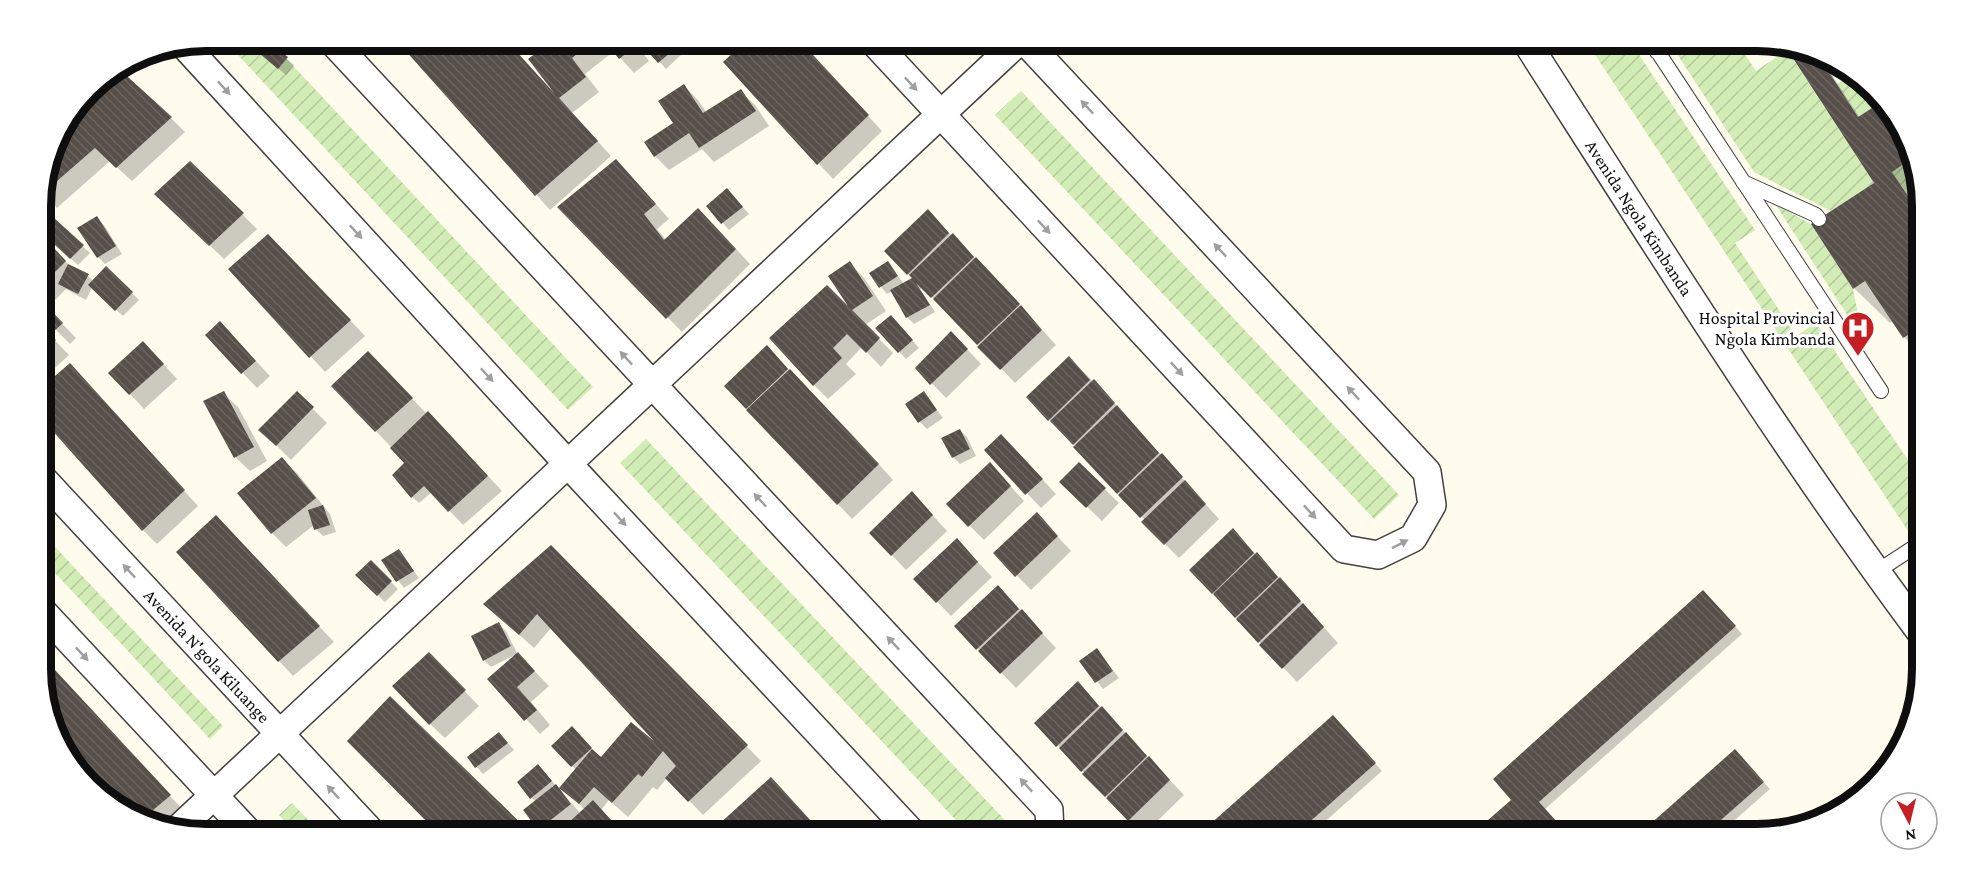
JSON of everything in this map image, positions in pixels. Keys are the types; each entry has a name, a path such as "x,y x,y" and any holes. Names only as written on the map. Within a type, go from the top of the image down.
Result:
{"street":[{"path":"341,51 1049,810 1050,824"},
{"path":"882,51 1344,549 1378,555 1413,538 1432,505 1427,472 1032,51"},
{"path":"185,823 1010,51"},
{"name":"Avenida Ngola Kimbanda","path":"1532,51 1699,311 1876,572"},
{"path":"190,52 568,464 904,824"},
{"name":"Avenida N'gola Kiluange","path":"51,487 364,824"},
{"path":"1876,572 1912,621"},
{"path":"1876,572 1912,638"},
{"path":"51,621 241,824"}],"lane":[{"path":"1657,51 1881,391"},
{"path":"1743,182 1816,215 1819,219"},
{"path":"1876,572 1912,549"}],"green space":[{"path":"234,51 279,51 593,387 568,410"},
{"path":"1593,51 1637,51 1755,230 1735,243 1796,336 1816,323 1912,466 1912,528 1908,531"},
{"path":"1682,51 1743,51 1756,71 1782,53 1790,55 1874,183 1831,211 1754,172 1677,54"},
{"path":"1845,79 1875,106 1858,117 1837,84"},
{"path":"1021,91 1399,495 1374,519 995,115"},
{"path":"1906,163 1912,202 1892,172"},
{"path":"1775,204 1811,224 1853,289 1863,339"},
{"path":"646,439 1009,824 960,824 620,463"},
{"path":"51,543 223,726 210,739 51,569"},
{"path":"292,803 312,824 288,824 279,815"}],"building":[{"path":"262,51 280,51 288,57 278,69 260,54"},
{"path":"406,51 516,51 555,94 528,59 539,51 581,51 572,58 586,77 559,98 598,141 535,196"},
{"path":"613,51 629,51 619,59"},
{"path":"647,51 672,51 658,63"},
{"path":"735,51 809,51 869,115 817,165 723,62"},
{"path":"1791,55 1826,68 1858,117 1875,106 1900,146 1906,163 1892,172 1912,202 1912,206 1912,333 1903,338 1865,281 1853,289 1811,224 1874,183"},
{"path":"125,74 172,117 116,168 95,148 52,185 63,146 77,120 96,96"},
{"path":"684,84 703,113 741,89 756,111 699,148 689,133 654,157 644,142 673,123 658,101"},
{"path":"616,159 656,204 644,214 664,240 698,208 736,249 666,319 557,207"},
{"path":"190,161 244,213 209,246 154,194"},
{"path":"727,188 743,207 721,224 706,206"},
{"path":"928,209 949,233 907,275 884,251"},
{"path":"97,216 116,246 97,258 77,228"},
{"path":"54,218 84,245 70,259 51,241 51,221"},
{"path":"953,233 974,257 931,298 916,283 930,305 906,318 890,290 912,278 909,275"},
{"path":"268,234 351,320 309,358 228,269"},
{"path":"53,247 66,261 51,276 51,249"},
{"path":"976,257 1020,304 977,345 933,299"},
{"path":"850,261 873,296 852,310 880,338 866,353 847,334 833,348 842,358 813,386 769,338 827,285 848,306 828,276"},
{"path":"888,261 898,276 879,288 869,273"},
{"path":"68,264 89,274 78,294 58,284"},
{"path":"106,266 133,292 115,311 88,285"},
{"path":"1021,305 1042,330 1000,370 977,347"},
{"path":"51,310 63,323 54,331 51,328"},
{"path":"891,315 913,340 898,353 875,328"},
{"path":"220,321 256,361 241,374 205,335"},
{"path":"951,331 968,349 930,385 915,368"},
{"path":"51,335 56,340 51,344"},
{"path":"143,341 164,364 129,395 108,373"},
{"path":"767,345 788,369 746,409 724,386"},
{"path":"368,351 413,398 375,432 331,386"},
{"path":"1069,356 1090,380 1048,421 1026,397"},
{"path":"70,363 185,490 142,531 51,429 51,379"},
{"path":"790,369 879,464 837,505 746,410"},
{"path":"1094,379 1115,403 1073,445 1050,421"},
{"path":"224,391 254,447 234,458 203,401"},
{"path":"297,391 314,407 276,446 258,430"},
{"path":"924,391 937,410 918,423 905,404"},
{"path":"1117,405 1159,453 1117,494 1073,447"},
{"path":"428,411 488,476 448,512 424,486 411,498 392,475 404,463 390,448"},
{"path":"960,429 970,449 952,458 941,438"},
{"path":"1001,434 1043,479 1025,495 984,450"},
{"path":"1162,453 1183,477 1140,518 1118,495"},
{"path":"282,457 316,498 271,534 237,493"},
{"path":"990,462 1011,486 968,527 946,504"},
{"path":"1079,462 1106,488 1086,508 1059,482"},
{"path":"1185,480 1206,504 1164,545 1141,522"},
{"path":"912,491 933,515 891,556 869,533"},
{"path":"323,505 330,525 314,530 308,510"},
{"path":"1037,512 1058,536 1015,577 993,553"},
{"path":"216,515 320,626 278,662 176,552"},
{"path":"1233,528 1254,553 1212,594 1189,570"},
{"path":"957,538 978,562 936,603 913,579"},
{"path":"551,545 748,745 688,802 665,778 676,766 663,751 642,777 638,774 612,803 594,787 579,804 559,788 592,749 601,757 631,722 654,741 537,614 519,635 483,604"},
{"path":"399,549 414,571 396,582 381,560"},
{"path":"1257,552 1278,577 1235,618 1213,594"},
{"path":"371,560 392,581 377,596 355,575"},
{"path":"1280,577 1301,601 1258,643 1236,619"},
{"path":"998,585 1019,609 976,650 954,626"},
{"path":"1703,590 1736,626 1539,802 1559,824 1483,824 1511,800 1493,779"},
{"path":"1303,603 1324,627 1282,669 1259,645"},
{"path":"1022,609 1043,633 1000,674 978,651"},
{"path":"499,622 511,646 483,661 471,636"},
{"path":"1097,648 1113,671 1095,683 1079,661"},
{"path":"429,652 466,690 429,725 392,686"},
{"path":"518,652 535,671 517,687 537,710 524,721 487,679"},
{"path":"51,666 171,795 149,813 128,803 96,779 83,764 63,729 52,690"},
{"path":"1078,681 1099,706 1056,747 1034,723"},
{"path":"390,696 522,824 429,824 347,741"},
{"path":"1102,706 1123,730 1081,772 1059,748"},
{"path":"1333,715 1376,763 1307,824 1210,824"},
{"path":"572,726 592,748 571,767 551,746"},
{"path":"499,732 508,743 475,768 467,757"},
{"path":"1126,732 1147,756 1105,797 1082,774"},
{"path":"1735,749 1764,782 1716,824 1650,824"},
{"path":"1149,756 1170,780 1128,821 1106,798"},
{"path":"538,764 552,781 530,799 517,782"},
{"path":"771,777 814,824 719,824"},
{"path":"556,784 571,804 546,824 534,824 523,810"},
{"path":"593,800 613,822 611,824 567,824"}],"place":[{"name":"Hospital Provincial Ngola Kimbanda","path":"1858,357"}]}
